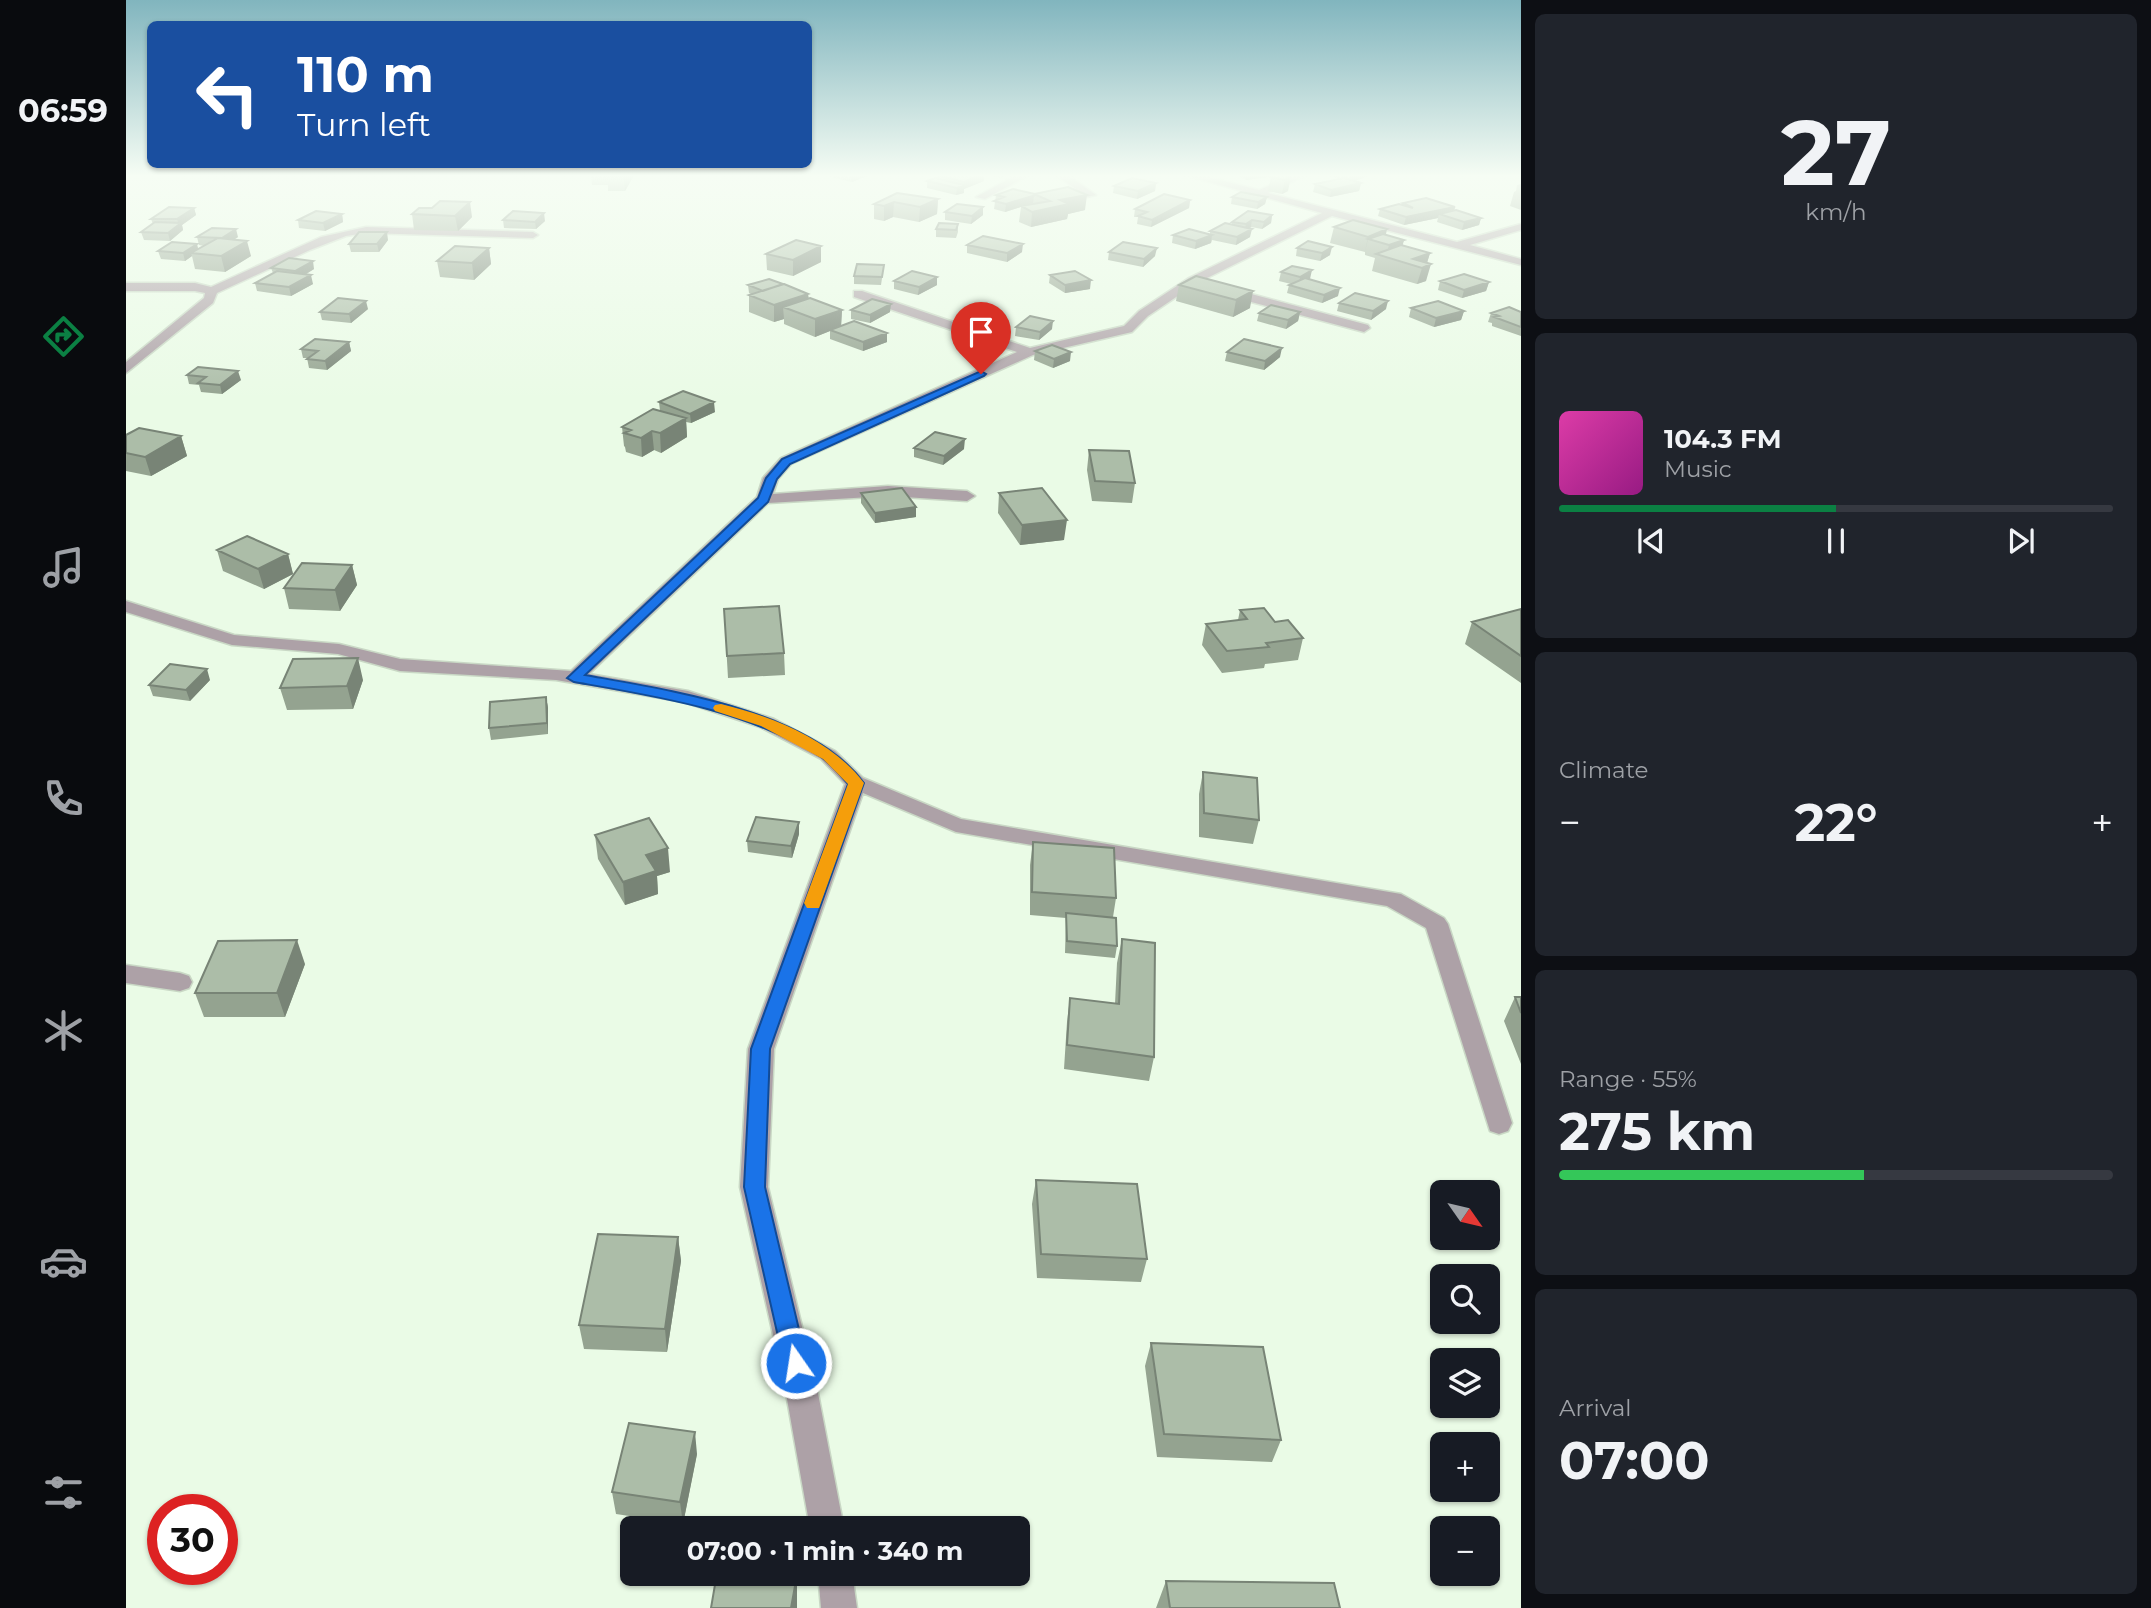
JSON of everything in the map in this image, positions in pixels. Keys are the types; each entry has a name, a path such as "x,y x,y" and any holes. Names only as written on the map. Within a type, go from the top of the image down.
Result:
{"street":[{"path":"126,287 195,287 212,292 233,285 298,250"},
{"path":"574,678 764,499 771,478 786,461 1030,352 1128,328 1138,315 1193,282 1256,250"},
{"path":"1473,250 1521,262"},
{"path":"1193,282 1364,328"},
{"path":"126,369 209,300 212,292"},
{"path":"858,294 1030,352"},
{"path":"764,499 888,491 967,496"},
{"path":"126,606 232,640 339,649 400,666 574,678 688,697 767,723 828,755 856,783 956,825 1393,899 1436,924 1499,1123"},
{"path":"825,1516 802,1388 754,1187 761,1049 856,783"},
{"path":"126,974 180,982"},
{"path":"836,1586 839,1608"}],"building":[{"path":"159,250 188,250 183,253"},
{"path":"196,250 231,250 221,256 191,253"},
{"path":"450,250 487,250 472,263 437,261"},
{"path":"774,250 813,250 793,260 766,254"},
{"path":"1112,250 1155,250 1144,259 1109,252"},
{"path":"1387,250 1419,250 1430,253 1413,259 1431,264 1422,268 1376,254"},
{"path":"289,258 313,261 295,271 271,268"},
{"path":"857,264 884,265 882,277 854,276"},
{"path":"1292,266 1312,270 1300,277 1281,272"},
{"path":"277,271 311,275 289,287 255,283"},
{"path":"912,271 937,277 919,287 894,281"},
{"path":"1075,271 1091,280 1065,285 1050,275"},
{"path":"1464,274 1489,282 1464,290 1440,281"},
{"path":"1196,276 1253,291 1236,300 1179,285"},
{"path":"1305,278 1340,288 1324,295 1289,285"},
{"path":"769,279 783,284 763,291 748,285"},
{"path":"784,284 808,294 774,305 749,295"},
{"path":"1355,293 1388,301 1373,311 1339,303"},
{"path":"338,298 366,301 349,314 320,312"},
{"path":"810,298 842,310 815,319 783,307"},
{"path":"872,299 891,304 870,315 851,310"},
{"path":"1438,301 1464,311 1436,318 1411,308"},
{"path":"1271,305 1300,312 1288,320 1259,313"},
{"path":"1509,307 1521,312 1521,327 1494,317 1499,316 1491,313"},
{"path":"1030,316 1053,321 1040,332 1016,327"},
{"path":"854,321 887,333 863,342 830,330"},
{"path":"315,339 349,342 325,361 307,359 318,351 301,349"},
{"path":"1244,339 1282,348 1265,361 1227,352"},
{"path":"1052,345 1071,352 1054,359 1035,351"},
{"path":"198,367 238,371 220,385 198,383 206,377 187,375"},
{"path":"683,391 714,402 690,414 659,402"},
{"path":"653,409 686,418 660,433 652,431 641,438 624,433 631,430 622,427"},
{"path":"139,428 181,436 145,457 126,453 126,435"},
{"path":"935,432 965,439 944,456 914,448"},
{"path":"1089,450 1129,451 1135,483 1095,481"},
{"path":"902,488 916,507 875,513 861,493"},
{"path":"1042,488 1067,520 1022,525 999,493"},
{"path":"247,536 288,554 258,569 217,550"},
{"path":"302,563 352,565 335,590 284,588"},
{"path":"779,606 784,653 727,656 724,609"},
{"path":"1264,608 1275,622 1288,620 1303,638 1266,643 1269,647 1227,651 1206,624 1247,619 1240,610"},
{"path":"1521,609 1521,656 1472,622"},
{"path":"358,658 347,686 280,688 293,659"},
{"path":"170,664 207,669 186,690 149,685"},
{"path":"546,697 547,723 489,728 490,702"},
{"path":"1203,772 1257,778 1259,820 1204,813"},
{"path":"756,817 799,822 791,846 747,841"},
{"path":"649,818 668,848 646,855 656,871 623,882 595,835"},
{"path":"1033,842 1114,848 1116,898 1032,892"},
{"path":"1066,913 1116,918 1117,946 1067,941"},
{"path":"1122,939 1155,943 1154,1057 1067,1045 1070,998 1119,1004"},
{"path":"297,940 277,993 195,993 218,941"},
{"path":"1515,997 1521,997 1521,1013"},
{"path":"1036,1180 1137,1184 1147,1259 1041,1254"},
{"path":"598,1234 678,1237 665,1329 579,1325"},
{"path":"1151,1343 1263,1347 1281,1440 1164,1434"},
{"path":"629,1423 695,1432 680,1502 612,1492"},
{"path":"1166,1581 1334,1583 1340,1608 1170,1608"},
{"path":"715,1586 795,1586 791,1608 711,1608"}],"slow traffic":[{"path":"721,708 767,723 828,755 856,783 813,903"}],"route":[{"path":"796,1363 754,1187 761,1049 856,783 828,755 767,723 688,697 574,678 764,499 771,478 786,461 981,374"}]}
